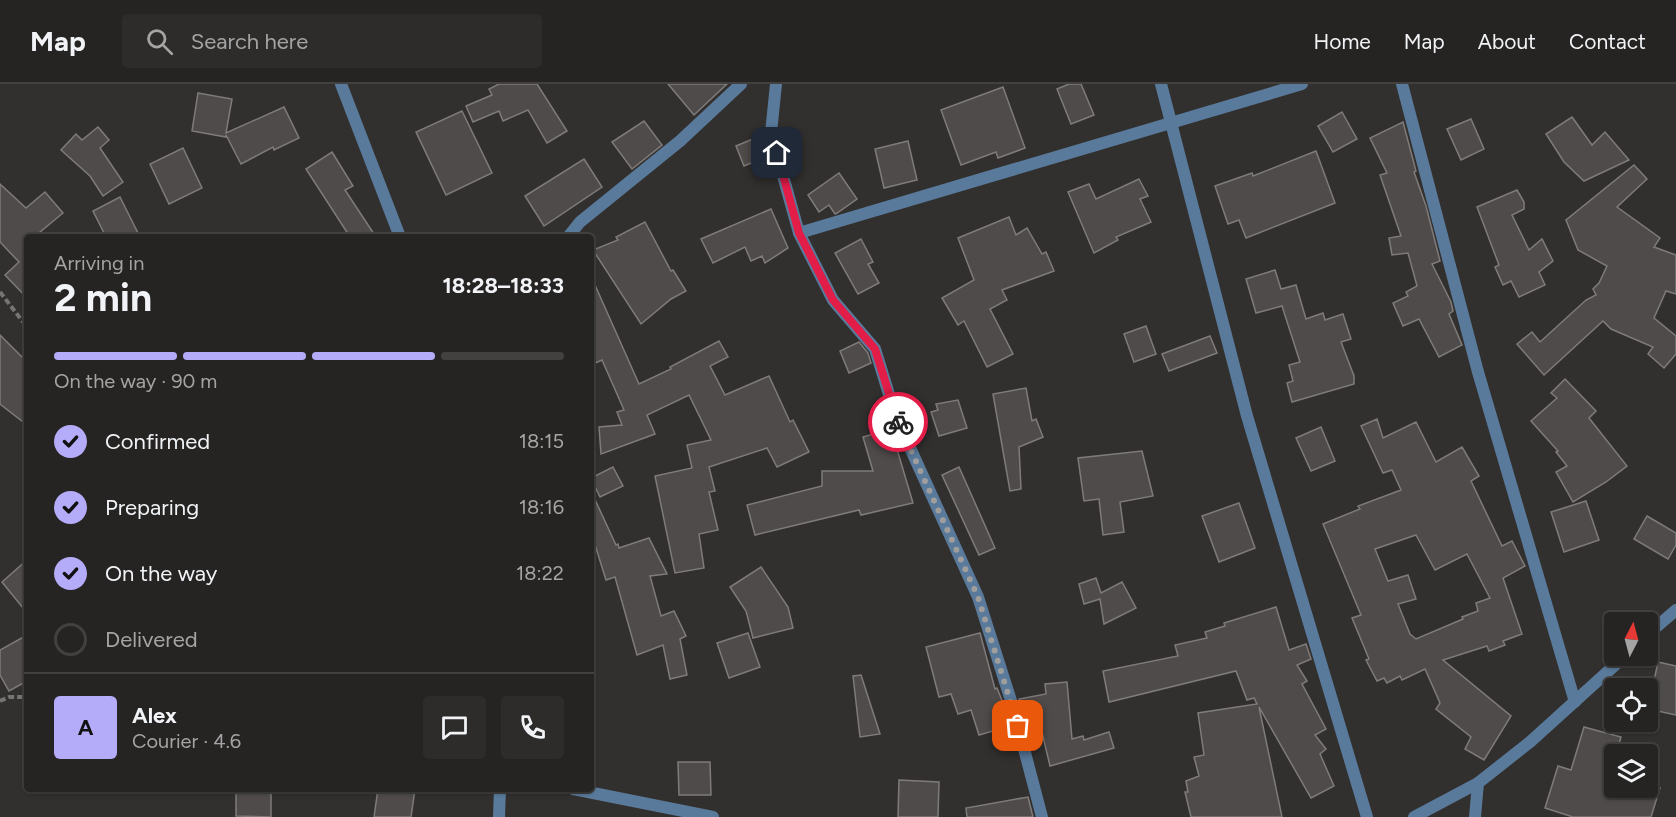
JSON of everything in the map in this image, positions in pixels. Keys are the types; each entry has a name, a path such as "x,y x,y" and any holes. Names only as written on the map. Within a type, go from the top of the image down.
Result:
{"street":[{"path":"341,84 399,234"},
{"path":"570,234 580,222 680,141 741,84"},
{"path":"776,84 771,133 799,233 833,300 875,349 896,417 978,597 1013,707 1042,817"},
{"path":"1161,84 1247,416 1367,817"},
{"path":"799,233 1302,84"},
{"path":"1402,84 1478,372 1575,702"},
{"path":"1658,626 1676,610"},
{"path":"1414,817 1478,783 1530,742 1614,666"},
{"path":"1475,817 1478,783"},
{"path":"499,817 500,792"},
{"path":"588,792 713,817"}],"path":[{"path":"0,292 24,323"},
{"path":"0,701 9,697 24,697"}],"building":[{"path":"499,84 537,84 567,131 547,143 528,110 503,121 499,111 473,122 466,106 492,95 489,89"},
{"path":"668,84 727,84 694,115"},
{"path":"1069,84 1081,84 1094,115 1071,124 1057,89"},
{"path":"1003,87 1025,148 998,158 996,152 961,165 941,110"},
{"path":"198,93 232,99 226,133 284,107 299,138 274,150 273,147 241,164 226,135 226,137 192,131"},
{"path":"462,111 492,173 446,195 416,132"},
{"path":"1342,112 1357,139 1333,152 1318,126"},
{"path":"1572,117 1592,145 1605,132 1629,160 1584,181 1564,162 1546,134"},
{"path":"1471,119 1484,149 1461,160 1447,129"},
{"path":"644,121 662,145 632,169 612,142"},
{"path":"1403,122 1416,171 1414,172 1426,206 1440,261 1432,264 1451,302 1453,311 1449,314 1462,345 1439,357 1419,319 1403,326 1393,303 1408,296 1406,292 1417,286 1408,253 1392,255 1389,238 1401,236 1380,175 1387,173 1370,138"},
{"path":"98,127 109,140 100,148 123,182 103,196 90,176 61,150 76,134 82,140"},
{"path":"760,136 768,156 744,166 736,146"},
{"path":"908,141 917,180 884,188 875,149"},
{"path":"183,148 202,188 169,204 150,164"},
{"path":"1316,151 1335,203 1246,238 1239,220 1228,224 1215,186 1252,173 1253,176"},
{"path":"332,152 353,186 345,190 374,234 348,234 306,169"},
{"path":"584,159 602,187 544,226 525,196"},
{"path":"1634,165 1647,179 1617,207 1660,238 1654,247 1676,255 1676,294 1666,291 1654,318 1676,336 1676,354 1664,368 1648,354 1653,347 1611,329 1603,321 1544,375 1517,344 1532,332 1540,342 1586,300 1596,295 1593,289 1599,283 1607,266 1578,250 1566,220"},
{"path":"839,173 857,199 835,214 829,205 819,212 808,195"},
{"path":"1139,179 1148,196 1140,199 1151,222 1116,237 1118,240 1094,253 1068,192 1089,184 1096,199"},
{"path":"0,184 26,208 45,192 63,213 38,234 24,234 24,295 5,275 19,262 0,242"},
{"path":"1517,190 1524,202 1524,209 1512,215 1529,250 1542,239 1553,261 1539,272 1545,285 1519,297 1511,281 1503,285 1495,267 1499,265 1477,207"},
{"path":"120,197 138,234 104,234 93,211"},
{"path":"771,209 788,248 765,263 762,256 751,261 745,247 713,263 701,239"},
{"path":"1009,217 1016,235 1027,228 1042,254 1046,252 1054,271 1002,290 1007,300 990,309 1013,354 987,367 964,321 958,325 942,298 974,280 958,238"},
{"path":"645,222 671,271 673,270 686,291 671,299 641,324 594,252 618,240 616,237"},
{"path":"861,239 873,262 868,264 879,283 858,294 835,253"},
{"path":"1275,270 1281,289 1296,285 1306,319 1323,313 1325,320 1343,314 1351,339 1341,342 1354,376 1354,384 1292,402 1287,383 1293,381 1289,365 1300,362 1282,306 1256,313 1246,279"},
{"path":"594,283 639,384 671,369 670,367 719,341 728,357 710,366 725,395 769,376 790,422 793,420 809,452 777,467 767,448 709,467 715,491 709,492 718,530 699,534 704,568 675,573 655,476 692,468 687,445 711,440 689,395 647,415 655,434 601,454 599,427 622,425 617,412 624,410 602,360 594,364"},
{"path":"1146,326 1156,354 1134,362 1124,334"},
{"path":"0,335 24,359 24,423 0,404"},
{"path":"1210,336 1217,353 1169,371 1162,354"},
{"path":"859,342 868,353 871,363 849,373 840,351"},
{"path":"1565,379 1596,411 1589,418 1627,466 1573,502 1556,472 1567,466 1556,452 1558,451 1531,421 1557,398 1551,393"},
{"path":"1026,388 1032,421 1036,419 1043,437 1019,447 1021,489 1010,491 993,394"},
{"path":"958,400 967,428 939,436 931,412 938,410 936,404"},
{"path":"1377,419 1383,438 1416,422 1436,462 1462,447 1479,476 1471,481 1502,546 1512,541 1525,566 1503,578 1522,634 1503,641 1505,645 1489,651 1487,646 1443,660 1511,716 1484,760 1465,749 1471,737 1436,709 1440,703 1425,669 1402,680 1400,676 1387,683 1384,678 1377,681 1366,660 1369,659 1352,618 1361,615 1323,524 1360,509 1358,506 1401,490 1392,470 1383,473 1361,426","holes":["1416,535 1435,570 1467,554 1490,598 1476,603 1478,611 1416,639 1410,634 1398,604 1416,599 1408,575 1388,581 1375,549"]},
{"path":"1321,427 1335,461 1311,471 1296,438"},
{"path":"891,429 913,503 861,515 859,510 755,535 747,505 822,486 822,471 873,471 863,437"},
{"path":"1142,451 1153,496 1120,502 1124,532 1103,535 1099,499 1084,501 1078,458"},
{"path":"613,467 623,486 600,497 594,484 594,476"},
{"path":"959,467 995,548 979,555 942,475"},
{"path":"594,497 619,548 649,538 667,574 650,576 661,616 674,611 686,636 680,639 687,675 670,679 663,645 637,655 615,577 606,580 594,542"},
{"path":"1586,501 1599,540 1564,552 1551,512"},
{"path":"1239,503 1255,548 1219,562 1202,516"},
{"path":"1647,516 1676,533 1676,545 1668,559 1634,539"},
{"path":"24,563 24,609 2,582"},
{"path":"761,567 788,607 793,628 753,638 746,611 730,587"},
{"path":"1096,578 1101,593 1122,582 1136,608 1104,624 1100,599 1084,604 1079,584"},
{"path":"1276,607 1289,650 1306,644 1311,659 1297,665 1307,681 1302,684 1326,729 1315,735 1326,749 1320,754 1334,786 1311,798 1259,707 1282,817 1191,817 1185,792 1188,792 1186,781 1199,776 1194,757 1204,755 1198,713 1257,704 1254,698 1247,700 1236,671 1109,702 1103,671 1178,656 1175,645 1207,638 1205,632 1225,626 1224,623"},
{"path":"748,633 760,667 729,678 717,643"},
{"path":"980,633 995,689 997,688 1003,703 1012,736 994,741 996,730 979,735 971,710 958,714 951,694 939,697 926,647"},
{"path":"24,637 24,683 9,691 0,675 0,650"},
{"path":"1658,662 1676,666 1676,715 1658,711 1658,678 1655,678"},
{"path":"861,675 880,734 860,737 853,676"},
{"path":"1067,682 1072,739 1083,736 1084,740 1109,732 1114,748 1050,766 1041,728 1028,731 1019,699 1046,694 1045,684"},
{"path":"1584,727 1621,737 1619,744 1604,744 1604,798 1657,798 1651,817 1573,817 1545,808 1558,766 1571,770"},
{"path":"678,762 710,762 711,795 679,795"},
{"path":"899,780 939,782 938,817 898,817"},
{"path":"236,792 271,792 271,817 236,816"},
{"path":"378,792 415,792 411,817 374,817"},
{"path":"1028,797 1033,817 967,817 966,808"}],"way so far":[{"path":"898,422 978,597 1018,726"}],"route":[{"path":"777,153 799,233 833,300 875,349 898,422"}]}
